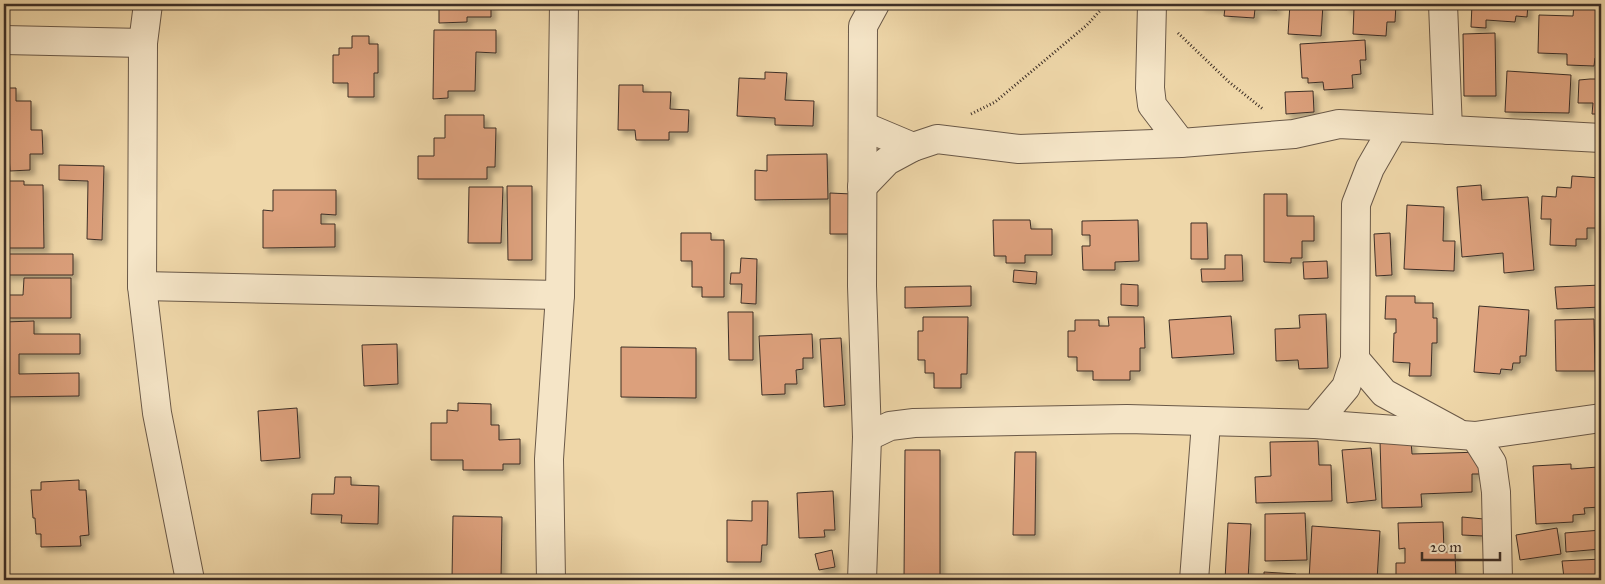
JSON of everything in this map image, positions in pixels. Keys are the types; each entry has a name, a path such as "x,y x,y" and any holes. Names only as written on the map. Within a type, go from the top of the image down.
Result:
{"street":[{"path":"148,4 143,43 142,286 157,413 190,580"},
{"path":"550,580 549,459 560,295 564,4"},
{"path":"1443,4 1448,130"},
{"path":"1152,7 1150,88 1152,105 1181,143"},
{"path":"862,580 867,437 862,286 864,11"},
{"path":"4,40 143,43"},
{"path":"862,187 887,161 912,147 937,139 1019,149 1181,143 1294,134 1339,124 1601,138"},
{"path":"862,126 912,147"},
{"path":"1315,424 1346,387 1355,359 1356,204 1370,168 1393,128"},
{"path":"142,286 560,295"},
{"path":"1355,359 1384,393 1468,435 1492,463 1496,492 1498,580"},
{"path":"867,437 890,426 914,423 1128,419 1206,423 1315,424 1468,435 1601,418"},
{"path":"1194,580 1206,423"}],"path":[{"path":"966,116 995,102 1087,25 1106,4"},
{"path":"1152,7 1228,82 1294,134"}],"building":[{"path":"439,4 491,4 491,17 467,17 467,22 439,23"},
{"path":"1201,4 1277,4 1277,10 1255,9 1254,18 1224,16 1225,8 1200,6"},
{"path":"1290,4 1323,4 1321,36 1288,34"},
{"path":"1346,4 1396,4 1395,22 1387,22 1386,36 1353,34 1354,8 1345,8"},
{"path":"1472,4 1528,4 1527,17 1516,16 1515,22 1486,20 1486,28 1471,27"},
{"path":"1574,4 1599,4 1601,58 1595,58 1594,66 1567,65 1567,54 1538,53 1539,15 1573,16"},
{"path":"434,30 496,30 496,53 476,52 475,91 448,91 448,98 433,99"},
{"path":"1495,33 1496,96 1464,96 1463,34"},
{"path":"352,36 369,36 369,44 378,44 378,73 374,73 374,97 348,97 348,83 333,83 333,55 339,55 339,48 352,48"},
{"path":"1365,40 1366,60 1360,60 1361,74 1352,75 1353,88 1324,90 1323,82 1308,83 1308,78 1302,78 1300,44"},
{"path":"1507,71 1571,75 1569,113 1505,112"},
{"path":"765,72 787,73 785,100 814,101 813,126 775,125 775,118 737,116 739,78 765,79"},
{"path":"1601,79 1601,114 1592,114 1593,103 1578,103 1579,80"},
{"path":"619,85 643,85 643,92 671,92 670,109 689,110 688,132 669,132 669,140 636,140 635,130 618,130"},
{"path":"4,88 16,88 16,101 31,101 31,130 42,130 43,154 30,154 30,170 10,171 9,155 4,155"},
{"path":"1313,91 1314,112 1286,114 1285,92"},
{"path":"445,115 484,115 484,128 496,128 495,167 487,167 487,179 418,179 418,156 434,156 434,138 445,138"},
{"path":"827,154 828,199 755,200 755,170 767,171 767,155"},
{"path":"59,165 104,166 102,240 87,239 88,181 59,180"},
{"path":"1572,176 1601,178 1598,228 1587,228 1587,239 1576,239 1576,246 1550,245 1551,219 1541,219 1542,196 1556,197 1557,187 1571,188"},
{"path":"4,181 24,181 24,185 43,185 44,248 4,248"},
{"path":"1481,185 1482,200 1528,197 1534,270 1504,273 1503,253 1462,257 1457,187"},
{"path":"507,186 532,186 532,260 508,260"},
{"path":"469,187 503,187 501,243 468,243"},
{"path":"273,190 336,190 336,215 321,214 321,224 335,224 335,247 263,248 263,210 273,211"},
{"path":"830,193 852,194 852,234 830,234"},
{"path":"1264,194 1287,194 1287,216 1314,216 1314,241 1302,241 1302,258 1291,258 1291,263 1264,262"},
{"path":"1407,205 1444,207 1443,241 1455,241 1454,271 1404,269"},
{"path":"993,220 1030,220 1031,229 1052,229 1052,255 1025,255 1025,263 1006,263 1006,256 994,256"},
{"path":"1138,220 1139,261 1115,262 1115,270 1083,270 1082,246 1090,246 1090,235 1082,235 1082,221"},
{"path":"1191,223 1207,223 1208,259 1191,259"},
{"path":"681,233 711,233 711,240 724,240 724,297 702,297 702,287 692,287 692,261 681,261"},
{"path":"1390,233 1392,275 1376,276 1374,234"},
{"path":"4,254 73,254 73,275 4,275"},
{"path":"1225,255 1242,255 1243,281 1202,282 1201,269 1225,269"},
{"path":"741,258 757,259 756,304 741,303 742,284 730,284 731,273 740,273"},
{"path":"1327,261 1328,278 1304,279 1303,262"},
{"path":"1014,270 1037,272 1036,284 1013,282"},
{"path":"24,278 71,278 71,318 4,318 4,295 23,295"},
{"path":"1121,284 1138,285 1138,306 1121,305"},
{"path":"1601,285 1601,307 1557,309 1555,287"},
{"path":"971,286 971,306 905,308 905,287"},
{"path":"1386,296 1415,296 1415,303 1433,303 1433,318 1437,318 1437,343 1432,343 1431,376 1409,376 1410,363 1393,362 1396,319 1385,319"},
{"path":"1479,306 1529,310 1526,356 1520,356 1520,363 1513,363 1512,370 1501,369 1500,374 1474,372"},
{"path":"728,312 753,312 753,360 729,360"},
{"path":"1326,314 1328,368 1299,369 1298,360 1276,361 1275,329 1300,328 1299,315"},
{"path":"1231,316 1234,354 1172,358 1169,320"},
{"path":"923,317 968,317 967,374 961,374 961,388 934,388 934,373 925,373 925,360 918,360 918,331 923,331"},
{"path":"1108,317 1144,317 1145,348 1140,348 1140,371 1130,371 1130,380 1093,380 1093,371 1077,371 1077,357 1068,357 1068,331 1075,331 1075,320 1099,320 1099,326 1109,326"},
{"path":"1594,319 1595,371 1556,371 1555,320"},
{"path":"34,321 34,334 80,334 80,354 19,354 19,374 79,373 79,396 4,397 4,322"},
{"path":"812,334 813,358 803,358 803,369 796,370 797,384 785,384 785,394 762,395 759,336"},
{"path":"841,338 845,405 824,407 820,339"},
{"path":"397,344 398,384 364,386 362,345"},
{"path":"621,347 696,348 696,398 621,397"},
{"path":"458,403 491,404 491,425 499,425 499,440 520,439 520,464 503,464 503,470 463,470 463,460 431,460 431,423 447,423 447,410 458,411"},
{"path":"297,408 300,458 261,461 258,411"},
{"path":"1318,441 1319,465 1331,465 1332,501 1256,503 1255,477 1271,476 1270,442"},
{"path":"1380,441 1411,441 1412,454 1482,452 1483,474 1472,474 1472,492 1421,494 1422,507 1382,508"},
{"path":"1371,448 1376,500 1347,503 1342,450"},
{"path":"905,450 940,450 940,580 904,580"},
{"path":"1015,452 1036,452 1035,535 1013,535"},
{"path":"1571,464 1571,469 1598,467 1600,507 1584,508 1585,514 1573,515 1573,522 1536,524 1533,466"},
{"path":"335,477 351,477 351,485 379,486 378,524 341,523 342,515 311,514 312,494 334,494"},
{"path":"79,480 79,490 86,490 89,535 80,536 81,546 41,547 41,534 36,534 35,518 33,518 31,490 41,490 41,482"},
{"path":"833,491 835,530 824,530 825,537 799,538 797,493"},
{"path":"752,501 768,501 767,545 762,545 761,562 727,562 727,520 752,521"},
{"path":"1305,513 1307,560 1265,561 1265,514"},
{"path":"453,516 502,517 501,580 452,579"},
{"path":"1462,517 1484,519 1483,536 1462,535"},
{"path":"1443,522 1444,552 1455,552 1456,580 1396,580 1396,563 1405,563 1405,548 1399,549 1398,523"},
{"path":"1228,523 1251,524 1248,580 1225,580"},
{"path":"1312,526 1380,531 1377,580 1309,580"},
{"path":"1557,528 1561,554 1520,560 1516,535"},
{"path":"1601,530 1601,549 1566,552 1565,533"},
{"path":"832,550 835,567 819,570 815,554"},
{"path":"1601,559 1601,580 1564,578 1562,561"},
{"path":"1264,572 1296,574 1295,580 1264,580"}]}
